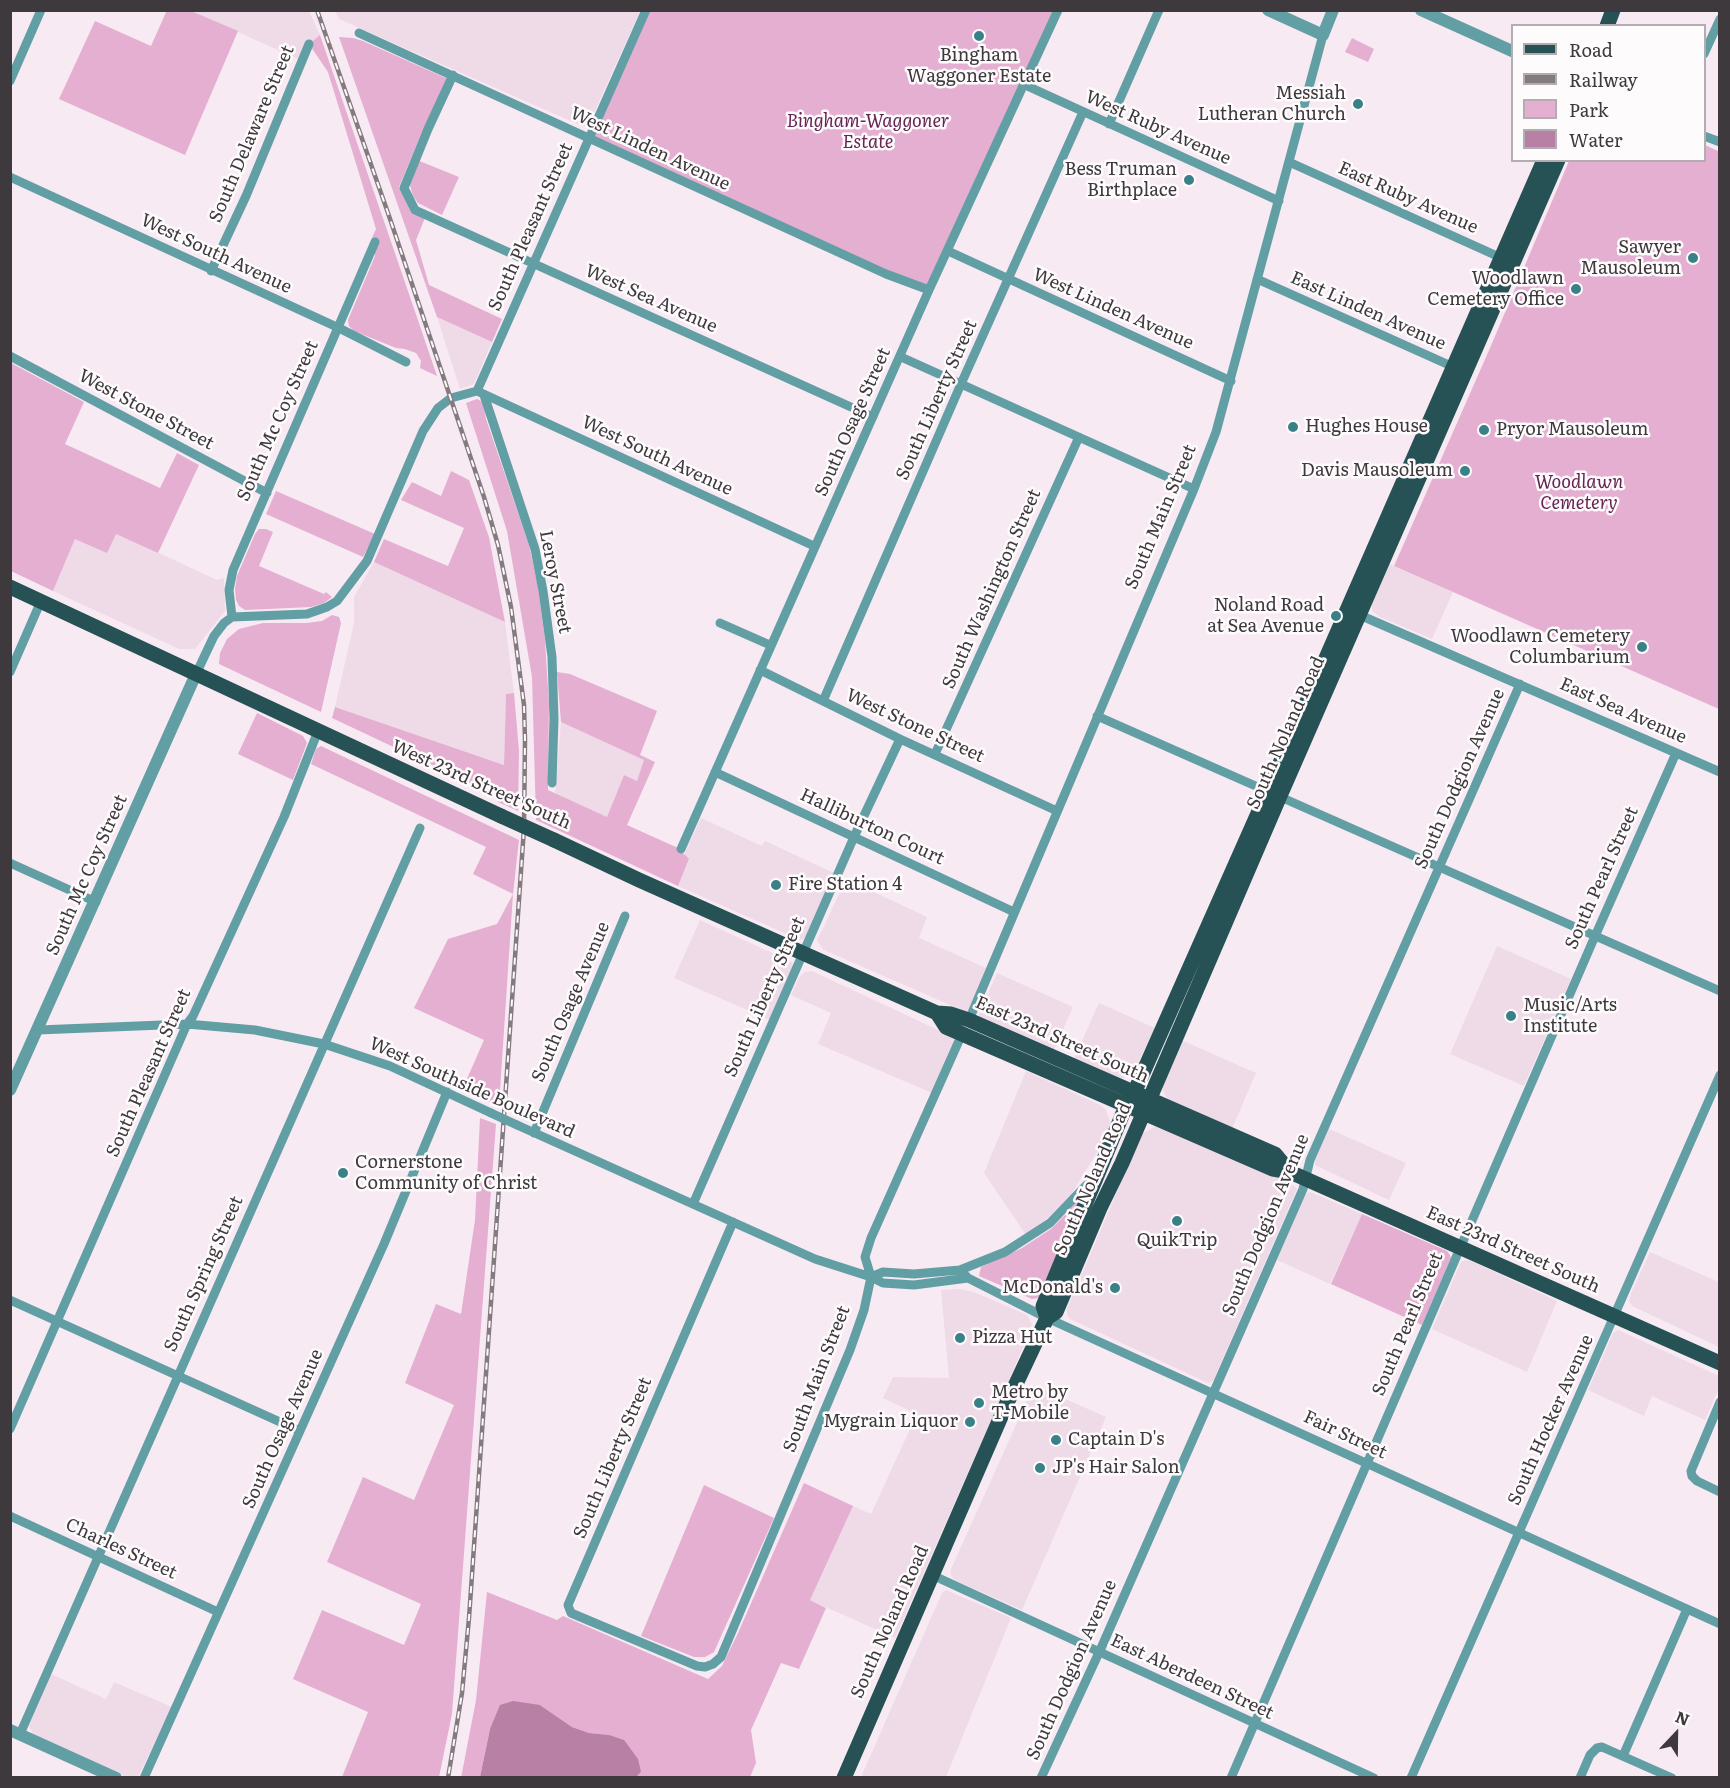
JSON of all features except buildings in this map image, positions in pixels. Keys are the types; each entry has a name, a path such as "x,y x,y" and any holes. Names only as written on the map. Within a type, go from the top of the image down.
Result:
{"main road":[{"name":"South Noland Road","path":"1507,261 1543,162"},
{"name":"South Noland Road","path":"844,1778 1006,1405 1047,1318 1056,1312 1100,1208 1122,1163 1273,795 1507,261 1557,162"},
{"name":"West 23rd Street South","path":"10,587 501,816 937,1013"},
{"name":"South Noland Road","path":"1047,1318 1043,1306 1098,1173 1130,1099 1273,795"},
{"name":"East 23rd Street South","path":"937,1013 946,1027 966,1027 1146,1106 1275,1154 1290,1172 1719,1363"}],"street":[{"path":"10,81 41,10"},
{"name":"South Pleasant Street","path":"481,393 533,264 646,10"},
{"name":"South Osage Street","path":"681,849 929,290 1058,10"},
{"path":"1109,124 1159,10"},
{"path":"1268,10 1323,35"},
{"name":"South Main Street","path":"711,1665 721,1657 850,1350 864,1310 871,1277 865,1257 871,1238 966,1027 1216,432 1323,35 1333,10"},
{"path":"1421,10 1511,51"},
{"path":"1706,49 1719,19"},
{"name":"West Linden Avenue","path":"359,33 886,274 929,290"},
{"name":"South Delaware Street","path":"211,271 246,196 309,44"},
{"name":"West Sea Avenue","path":"453,75 404,188 415,210 873,417"},
{"name":"West Ruby Avenue","path":"1024,85 1279,201"},
{"name":"South Liberty Street","path":"823,701 1083,112"},
{"name":"East Ruby Avenue","path":"1289,162 1507,261"},
{"name":"West South Avenue","path":"10,177 339,328 406,362"},
{"name":"South Mc Coy Street","path":"232,617 228,590 233,570 375,242"},
{"name":"West Linden Avenue","path":"948,251 1231,381"},
{"name":"East Linden Avenue","path":"1257,279 1459,370"},
{"name":"West Stone Street","path":"10,357 267,493"},
{"path":"901,357 1194,489"},
{"path":"196,674 214,636 232,617 307,614 337,601 367,561 423,431 438,408 453,398 481,393"},
{"name":"West South Avenue","path":"481,393 814,546"},
{"name":"Leroy Street","path":"481,393 535,549 543,591 552,657 554,719 552,783"},
{"name":"South Washington Street","path":"935,754 1079,437"},
{"path":"10,672 41,601"},
{"name":"East Sea Avenue","path":"1353,612 1719,772"},
{"path":"720,623 770,645"},
{"name":"West Stone Street","path":"760,670 900,739 1058,811"},
{"name":"South Mc Coy Street","path":"10,1090 196,674"},
{"name":"South Dodgion Avenue","path":"1041,1778 1070,1711 1100,1652 1305,1179 1310,1160 1520,684"},
{"path":"1097,716 1719,991"},
{"name":"South Pleasant Street","path":"10,1429 187,1024 193,1016 284,817 318,731"},
{"name":"South Liberty Street","path":"693,1204 854,837 900,739"},
{"name":"South Pearl Street","path":"1231,1778 1594,936 1676,753"},
{"name":"Halliburton Court","path":"715,772 1014,912"},
{"name":"South Spring Street","path":"15,1732 98,1556 420,828"},
{"path":"10,863 96,902"},
{"name":"South Osage Avenue","path":"534,1133 625,916"},
{"name":"West Southside Boulevard","path":"38,1030 187,1024 255,1030 324,1044 390,1066 815,1259 883,1283 914,1285 968,1278"},
{"name":"South Hocker Avenue","path":"1411,1778 1719,1076"},
{"name":"South Osage Avenue","path":"144,1778 414,1176 447,1092"},
{"path":"871,1277 883,1272 914,1274 960,1270 1005,1252 1039,1231 1098,1173"},
{"name":"South Liberty Street","path":"711,1665 698,1666 571,1613 568,1609 596,1537 733,1222"},
{"name":"Fair Street","path":"960,1270 968,1278 1047,1318 1719,1624"},
{"path":"10,1300 300,1431"},
{"path":"1719,1402 1691,1471 1697,1481 1719,1492"},
{"name":"Charles Street","path":"10,1516 218,1612"},
{"name":"East Aberdeen Street","path":"932,1575 1374,1778"},
{"path":"1623,1756 1687,1609"},
{"path":"15,1732 116,1778"},
{"path":"1580,1778 1590,1755 1597,1748 1602,1747 1672,1778"}],"shaded area":[{"path":"191,11 309,11 320,35 309,44 298,59"},
{"path":"335,11 640,11 588,126 584,127 339,19"},
{"path":"437,317 492,342 474,384 460,389"},
{"path":"116,533 217,580 224,578 225,611 195,649 179,649 53,591 75,539"},
{"path":"374,562 505,622 514,693 506,694 504,765 335,707 354,623 354,597"},
{"path":"1389,564 1453,592 1432,639 1380,617 1372,611 1372,604"},
{"path":"561,722 645,760 637,781 624,775 607,817 555,794"},
{"path":"701,818 762,846 765,841 834,873 805,938 800,940 678,886 689,860 684,855"},
{"path":"846,879 927,917 919,938 986,968 970,1009 966,1012 824,950 817,941"},
{"path":"700,920 792,962 793,966 770,1020 674,978"},
{"name":"Music/Arts Institute","path":"1497,946 1571,979 1524,1086 1450,1054"},
{"path":"812,971 953,1037 955,1041 932,1093 818,1044 831,1013 791,995 800,976"},
{"path":"997,973 1073,1007 1053,1052 980,1018 979,1014"},
{"path":"1099,1003 1155,1028 1135,1069 1123,1078 1114,1079 1073,1061"},
{"path":"1181,1040 1256,1073 1231,1131 1171,1103 1166,1097 1163,1090 1164,1080"},
{"path":"1026,1071 1100,1105 1106,1110 1110,1122 1105,1139 1072,1193 1049,1217 1026,1235 984,1173"},
{"path":"1154,1127 1166,1129 1293,1185 1297,1189 1213,1381 1208,1383 1070,1319 1067,1315 1067,1309 1139,1140 1142,1134"},
{"path":"1327,1128 1406,1163 1389,1200 1315,1165 1315,1159"},
{"path":"1310,1192 1362,1214 1330,1284 1277,1260 1305,1195"},
{"path":"1650,1252 1719,1282 1719,1347 1632,1306 1629,1301 1631,1293"},
{"path":"1465,1260 1557,1301 1527,1372 1432,1329 1461,1262"},
{"path":"960,1289 974,1292 1027,1315 1032,1324 895,1638 810,1600 853,1506 871,1514 917,1414 883,1398 893,1377 949,1378 941,1290"},
{"path":"1618,1330 1719,1376 1719,1388 1705,1420 1652,1396 1644,1416 1588,1390 1613,1333"},
{"path":"1034,1385 1106,1417 1022,1610 955,1580 951,1576 951,1569"},
{"path":"946,1590 1011,1618 946,1777 861,1777 942,1593"},
{"path":"51,1674 106,1699 114,1682 172,1707 138,1777 127,1777 39,1739 32,1732 29,1726"}],"green space":[{"path":"167,10 191,11 238,31 185,155 59,99 95,21 151,46"},
{"name":"Bingham-Waggoner Estate","path":"646,11 1058,11 929,290 588,139"},
{"path":"320,35 437,376 420,368 421,361 416,353 396,348 354,331 349,326 348,320 375,256 371,240 376,229 328,72 309,44"},
{"path":"339,37 363,41 448,79 399,187 411,212 425,218 416,240 429,285 502,319 492,342 437,317"},
{"path":"1352,38 1374,49 1368,62 1345,52"},
{"name":"Woodlawn Cemetery","path":"1706,145 1720,152 1719,709 1394,566 1569,162 1706,162"},
{"path":"417,160 459,177 442,215 418,203 413,196 410,185"},
{"path":"11,363 84,402 65,444 160,488 177,453 199,465 158,553 116,534 107,553 75,539 53,591 11,571"},
{"path":"477,399 483,402 486,419 529,545 538,586 545,640 549,705 548,790 607,817 624,775 637,781 644,760 561,722 557,672 570,674 657,711 640,755 655,762 627,825 678,848 689,859 678,886 536,820 532,677 507,531 466,403"},
{"path":"451,471 469,480 489,537 505,622 374,562 384,539 448,566 464,528 401,500 412,482 441,496"},
{"path":"276,491 375,534 363,557 266,514"},
{"path":"259,529 273,532 259,566 324,594 326,592 332,597 324,603 311,607 245,610 239,606 235,589 237,576"},
{"path":"332,615 339,617 341,623 321,712 219,664 220,653 227,639 239,629 263,623 322,621"},
{"path":"514,693 519,751 518,811 498,802 491,793 332,718 335,707 504,765 506,694"},
{"path":"257,713 303,736 307,743 293,780 238,754"},
{"path":"321,746 519,840 513,894 473,874 486,847 311,764 316,749"},
{"path":"513,894 499,1106 462,1090 484,1040 414,1008 448,939 497,924"},
{"path":"480,1118 496,1124 452,1714 439,1777 342,1777 368,1712 293,1679 322,1610 404,1645 421,1604 327,1562 363,1477 414,1500 454,1405 405,1383 436,1304 461,1314 475,1220"},
{"path":"1079,1196 1082,1198 1038,1298 1032,1299 979,1276 981,1267 1022,1248 1051,1229"},
{"path":"1362,1214 1447,1251 1450,1255 1451,1258 1422,1325 1331,1284"},
{"path":"804,1483 853,1506 810,1600 826,1608 799,1669 781,1663 751,1730 756,1763 750,1777 635,1777 641,1772 609,1735 589,1733 572,1727 540,1705 490,1729 480,1777 461,1778 476,1700 487,1592 557,1620 563,1616 708,1679 722,1666"},
{"path":"704,1485 774,1518 714,1652 705,1657 694,1657 641,1636"}],"water":[{"path":"513,1701 540,1705 572,1727 624,1740 638,1759 641,1772 635,1778 480,1777 490,1729 500,1705"}],"railway":[{"path":"317,10 484,497 498,545 511,607 524,705 524,828 469,1618 462,1693 448,1778"}],"place":[{"name":"Bingham Waggoner Estate","path":"979,36"},
{"name":"Messiah Lutheran Church","path":"1358,104"},
{"name":"Bess Truman Birthplace","path":"1189,180"},
{"name":"Sawyer Mausoleum","path":"1693,258"},
{"name":"Woodlawn Cemetery Office","path":"1576,289"},
{"name":"Hughes House","path":"1293,427"},
{"name":"Pryor Mausoleum","path":"1484,430"},
{"name":"Davis Mausoleum","path":"1465,471"},
{"name":"Noland Road at Sea Avenue","path":"1336,616"},
{"name":"Woodlawn Cemetery Columbarium","path":"1642,647"},
{"name":"Fire Station 4","path":"776,885"},
{"name":"Music/Arts Institute","path":"1511,1016"},
{"name":"Cornerstone Community of Christ","path":"343,1173"},
{"name":"QuikTrip","path":"1177,1221"},
{"name":"McDonald's","path":"1115,1288"},
{"name":"Pizza Hut","path":"960,1338"},
{"name":"Metro by T-Mobile","path":"979,1403"},
{"name":"Mygrain Liquor","path":"970,1422"},
{"name":"Captain D's","path":"1056,1440"},
{"name":"JP's Hair Salon","path":"1040,1468"}]}
